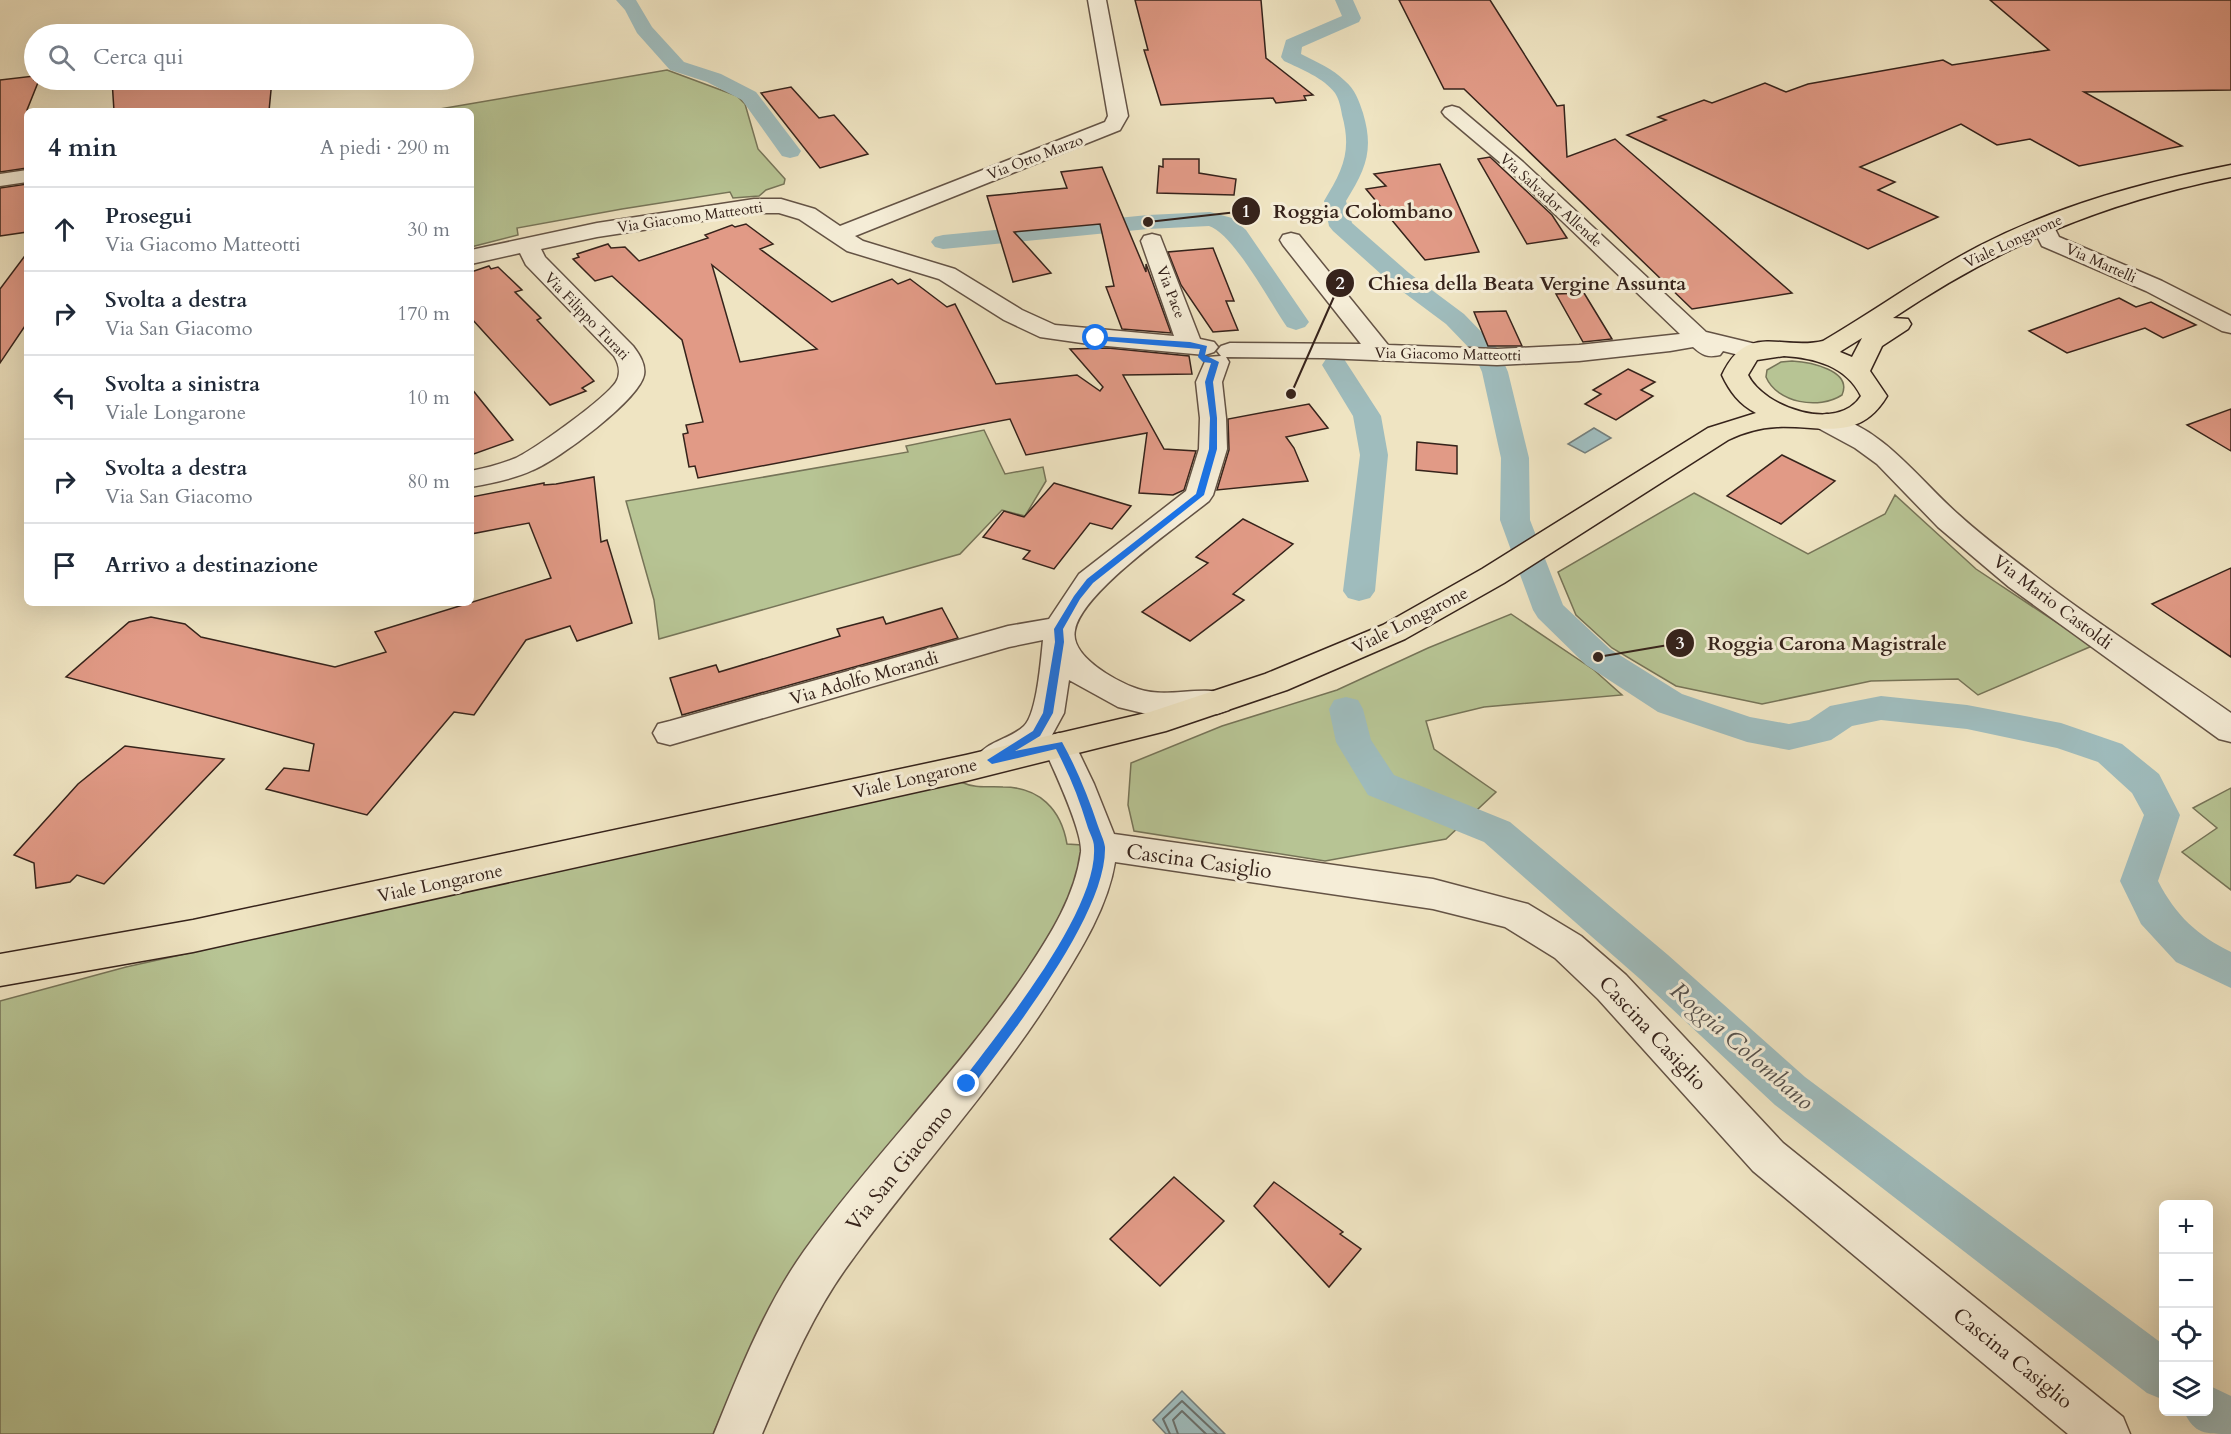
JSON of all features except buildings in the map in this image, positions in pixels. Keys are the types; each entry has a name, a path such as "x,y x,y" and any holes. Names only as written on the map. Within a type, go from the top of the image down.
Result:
{"main road":[{"name":"Viale Longarone","path":"1857,370 1872,342 2046,233 2109,200 2183,179 2231,171"},
{"name":"Viale Longarone","path":"1812,351 1832,346 1957,267 2018,235 2076,231 2135,209 2231,186"},
{"path":"1738,382 1764,407 1800,419 1827,422 1844,419 1864,411 1874,396 1869,382 1857,370 1831,356 1784,348 1755,351"},
{"name":"Viale Longarone","path":"1718,434 1736,412 1741,359 1755,351"},
{"name":"Viale Longarone","path":"0,970 193,936 1154,723 1276,682 1394,632 1493,576 1718,434 1752,421 1778,417 1800,419"},
{"name":"Viale Longarone","path":"0,990 193,936"}],"street":[{"name":"Via Otto Marzo","path":"837,235 1113,126 1118,116 1097,0"},
{"name":"Via Salvador Allende","path":"1452,112 1516,166 1700,338 1738,382"},
{"path":"0,180 24,177"},
{"name":"Via Giacomo Matteotti","path":"474,256 597,230 754,206 782,206 807,214 855,246 947,274 1013,315 1049,332 1210,351 1301,350 1464,357 1579,353 1670,344 1700,338"},
{"name":"Via Martelli","path":"2076,231 2131,267 2154,286"},
{"name":"Via Martelli","path":"2046,233 2231,326"},
{"path":"1291,240 1381,353"},
{"name":"Via Pace","path":"1152,241 1210,351"},
{"name":"Via Filippo Turati","path":"474,477 512,469 534,459 614,398 627,385 632,373 632,362 624,351 534,260 528,245"},
{"name":"Via Salvador Allende","path":"1700,338 1755,351"},
{"path":"992,760 1036,734 1048,713 1059,635 1077,598 1090,581 1200,495 1213,449 1214,418 1209,382 1210,351"},
{"name":"Via Mario Castoldi","path":"1864,411 1871,430 1887,458"},
{"name":"Via Mario Castoldi","path":"1827,422 1865,442 1887,458 1948,521 2019,580 2231,730"},
{"name":"Via Adolfo Morandi","path":"670,733 1008,637 1038,630 1059,635"},
{"path":"1059,635 1083,675 1130,699 1155,704 1217,702"},
{"name":"Via San Giacomo","path":"738,1434 772,1355 807,1289 832,1250 967,1084 1031,997 1074,927 1088,899 1095,876 1099,846 1080,788 1059,745"},
{"name":"Cascina Casiglio","path":"1099,846 1432,894 1515,915 1568,947 1612,987 1768,1157 2106,1434"}],"green space":[{"path":"667,70 737,96 745,104 758,149 785,179 784,184 766,190 759,196 733,198 730,192 517,228 518,235 474,246 474,108 445,108"},
{"path":"1792,361 1828,369 1841,379 1844,386 1842,395 1833,400 1811,403 1779,393 1766,377 1767,370 1781,362"},
{"path":"984,430 1005,474 1043,467 1046,481 1025,516 1002,510 960,554 659,639 654,600 626,501 908,452 906,446"},
{"path":"1694,493 1808,554 1885,514 1895,495 1976,569 2092,646 1978,695 1958,679 1871,681 1762,704 1676,686 1612,648 1576,615 1558,572"},
{"path":"1511,614 1594,670 1622,695 1484,707 1426,721 1434,749 1496,792 1446,839 1325,861 1134,831 1128,805 1131,763 1222,726 1337,690 1428,648"},
{"path":"961,782 977,786 1016,788 1027,791 1046,802 1060,820 1067,844 1082,845 1077,874 1070,895 1058,921 1015,990 751,1348 713,1434 0,1434 0,1001 126,967"},
{"path":"2231,788 2231,890 2182,852 2217,828 2193,808"}],"water":[{"path":"1594,428 1611,438 1585,453 1568,444"},
{"path":"1182,1391 1225,1434 1166,1434 1153,1420"}],"waterway":[{"name":"Roggia Colombano","path":"625,0 633,7 644,29 677,66 714,78 749,96 790,151"},
{"path":"1344,0 1352,18 1293,44 1291,57 1331,79 1342,89 1349,101 1356,128 1358,150 1353,170 1335,201 1341,226 1400,278 1455,319 1485,349 1495,372 1515,458 1515,520 1549,610 1598,657 1670,703 1747,729 1789,737 1819,731 1842,715 1881,708 1967,717 2061,736 2110,753 2146,784 2162,815 2139,881 2155,913 2190,950 2231,971"},
{"name":"Roggia Colombano","path":"943,242 1148,222 1210,219 1224,223 1238,235 1296,322"},
{"name":"Roggia Colombano","path":"1335,365 1367,416 1374,455 1359,591"},
{"name":"Roggia Colombano","path":"1346,709 1354,742 1381,785 1497,832 1654,967 1790,1091 2159,1372"},
{"name":"Roggia Colombano","path":"2213,1414 2231,1427"}],"place":[{"name":"Roggia Colombano","path":"1148,222"},
{"name":"Chiesa della Beata Vergine Assunta","path":"1291,394"},
{"name":"Roggia Carona Magistrale","path":"1598,657"}],"route":[{"path":"967,1084 1031,997 1074,927 1088,899 1095,876 1099,846 1080,788 1059,745 992,760 1036,734 1048,713 1059,629 1077,598 1090,581 1200,495 1213,449 1214,418 1209,382 1216,362 1203,358 1200,352 1205,347 1096,338"}]}
